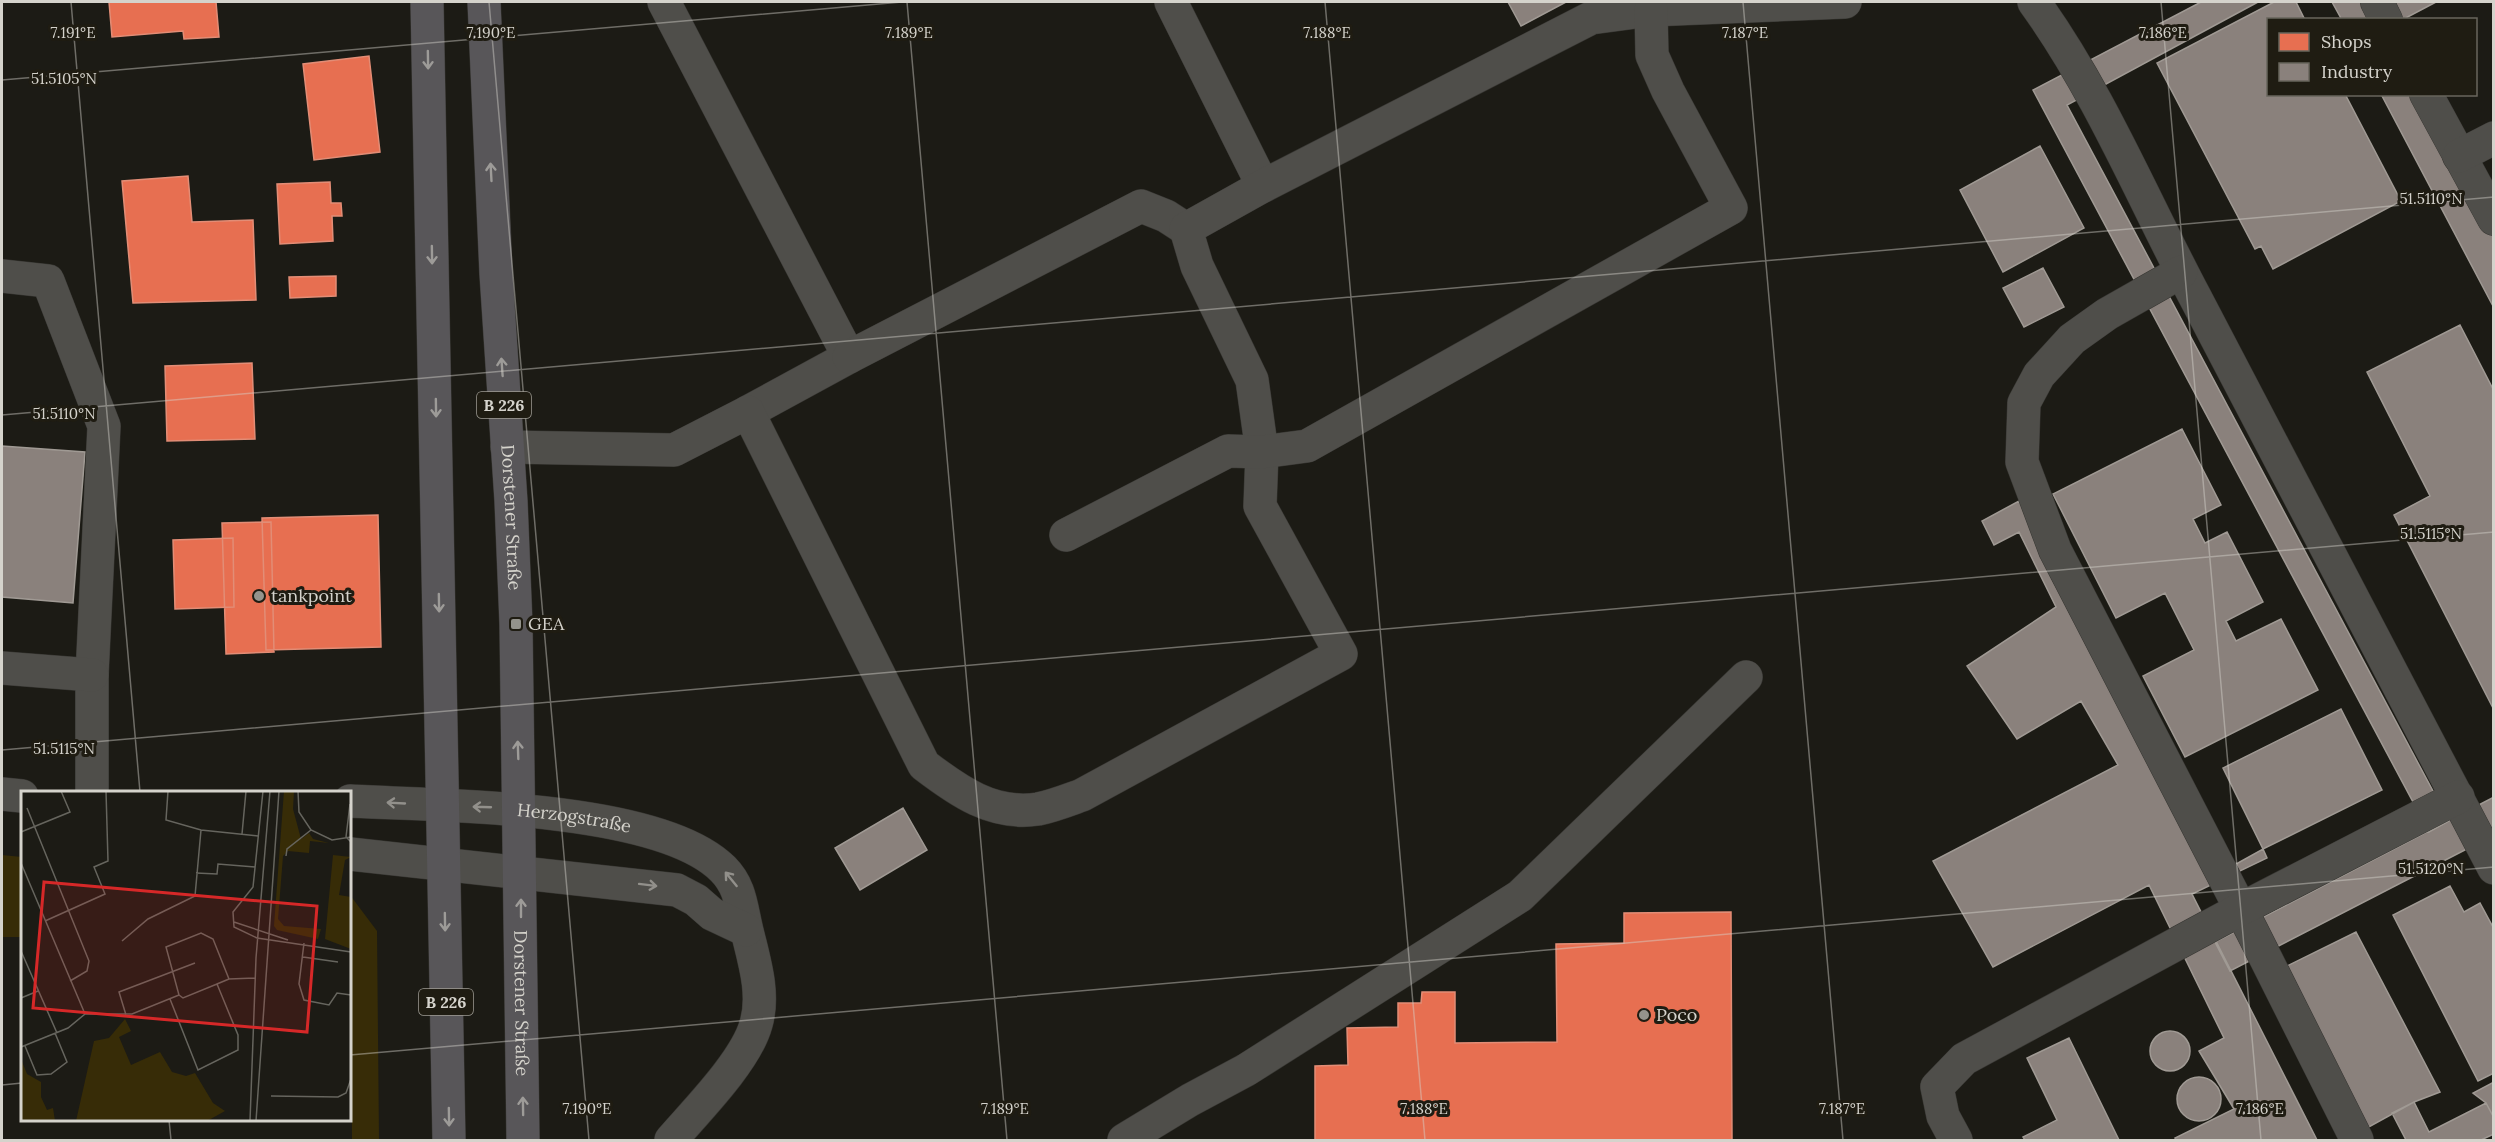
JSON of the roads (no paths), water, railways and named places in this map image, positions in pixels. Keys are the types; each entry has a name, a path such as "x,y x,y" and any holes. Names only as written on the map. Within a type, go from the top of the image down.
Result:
{"main road":[{"name":"B 226","path":"427,2 449,1140"},
{"name":"Dorstener Straße","path":"484,2 495,274 516,624 524,1140"}],"street":[{"path":"664,2 849,357"},
{"path":"1171,2 1263,186"},
{"path":"1186,229 1263,186 1592,18 1651,10 1845,2"},
{"path":"2034,2 2068,52 2493,868"},
{"path":"2377,2 2385,18"},
{"path":"1066,535 1228,451 1262,452 1307,446 1731,208 1668,91 1652,55 1651,10"},
{"path":"2428,96 2493,219"},
{"path":"2459,156 2493,138"},
{"path":"507,447 674,450 1141,206 1166,216 1186,229 1197,266 1252,380 1262,452 1260,506 1341,654 1082,795 1037,809 994,808 959,791 924,765 748,412"},
{"path":"2181,272 2107,314 2072,339 2039,375 2024,403 2022,462 2055,550 2241,909 2357,1140"},
{"path":"2,276 48,281 104,426 92,675 92,791"},
{"path":"2,668 92,675"},
{"path":"1124,1140 1190,1100 1246,1070 1520,896 1746,677"},
{"path":"2,794 21,796"},
{"path":"1956,1140 1943,1116 1938,1088 1964,1059 2241,909 2458,797"},
{"name":"Herzogstraße","path":"351,801 520,809 618,826 688,846 722,868 738,888 746,930 755,958 759,998 756,1025 737,1061 671,1140"},
{"path":"351,854 677,890 696,900 712,914 746,930"}],"place":[{"name":"tankpoint","path":"259,596"},
{"name":"GEA","path":"516,624"},
{"name":"Poco","path":"1644,1015"}]}
